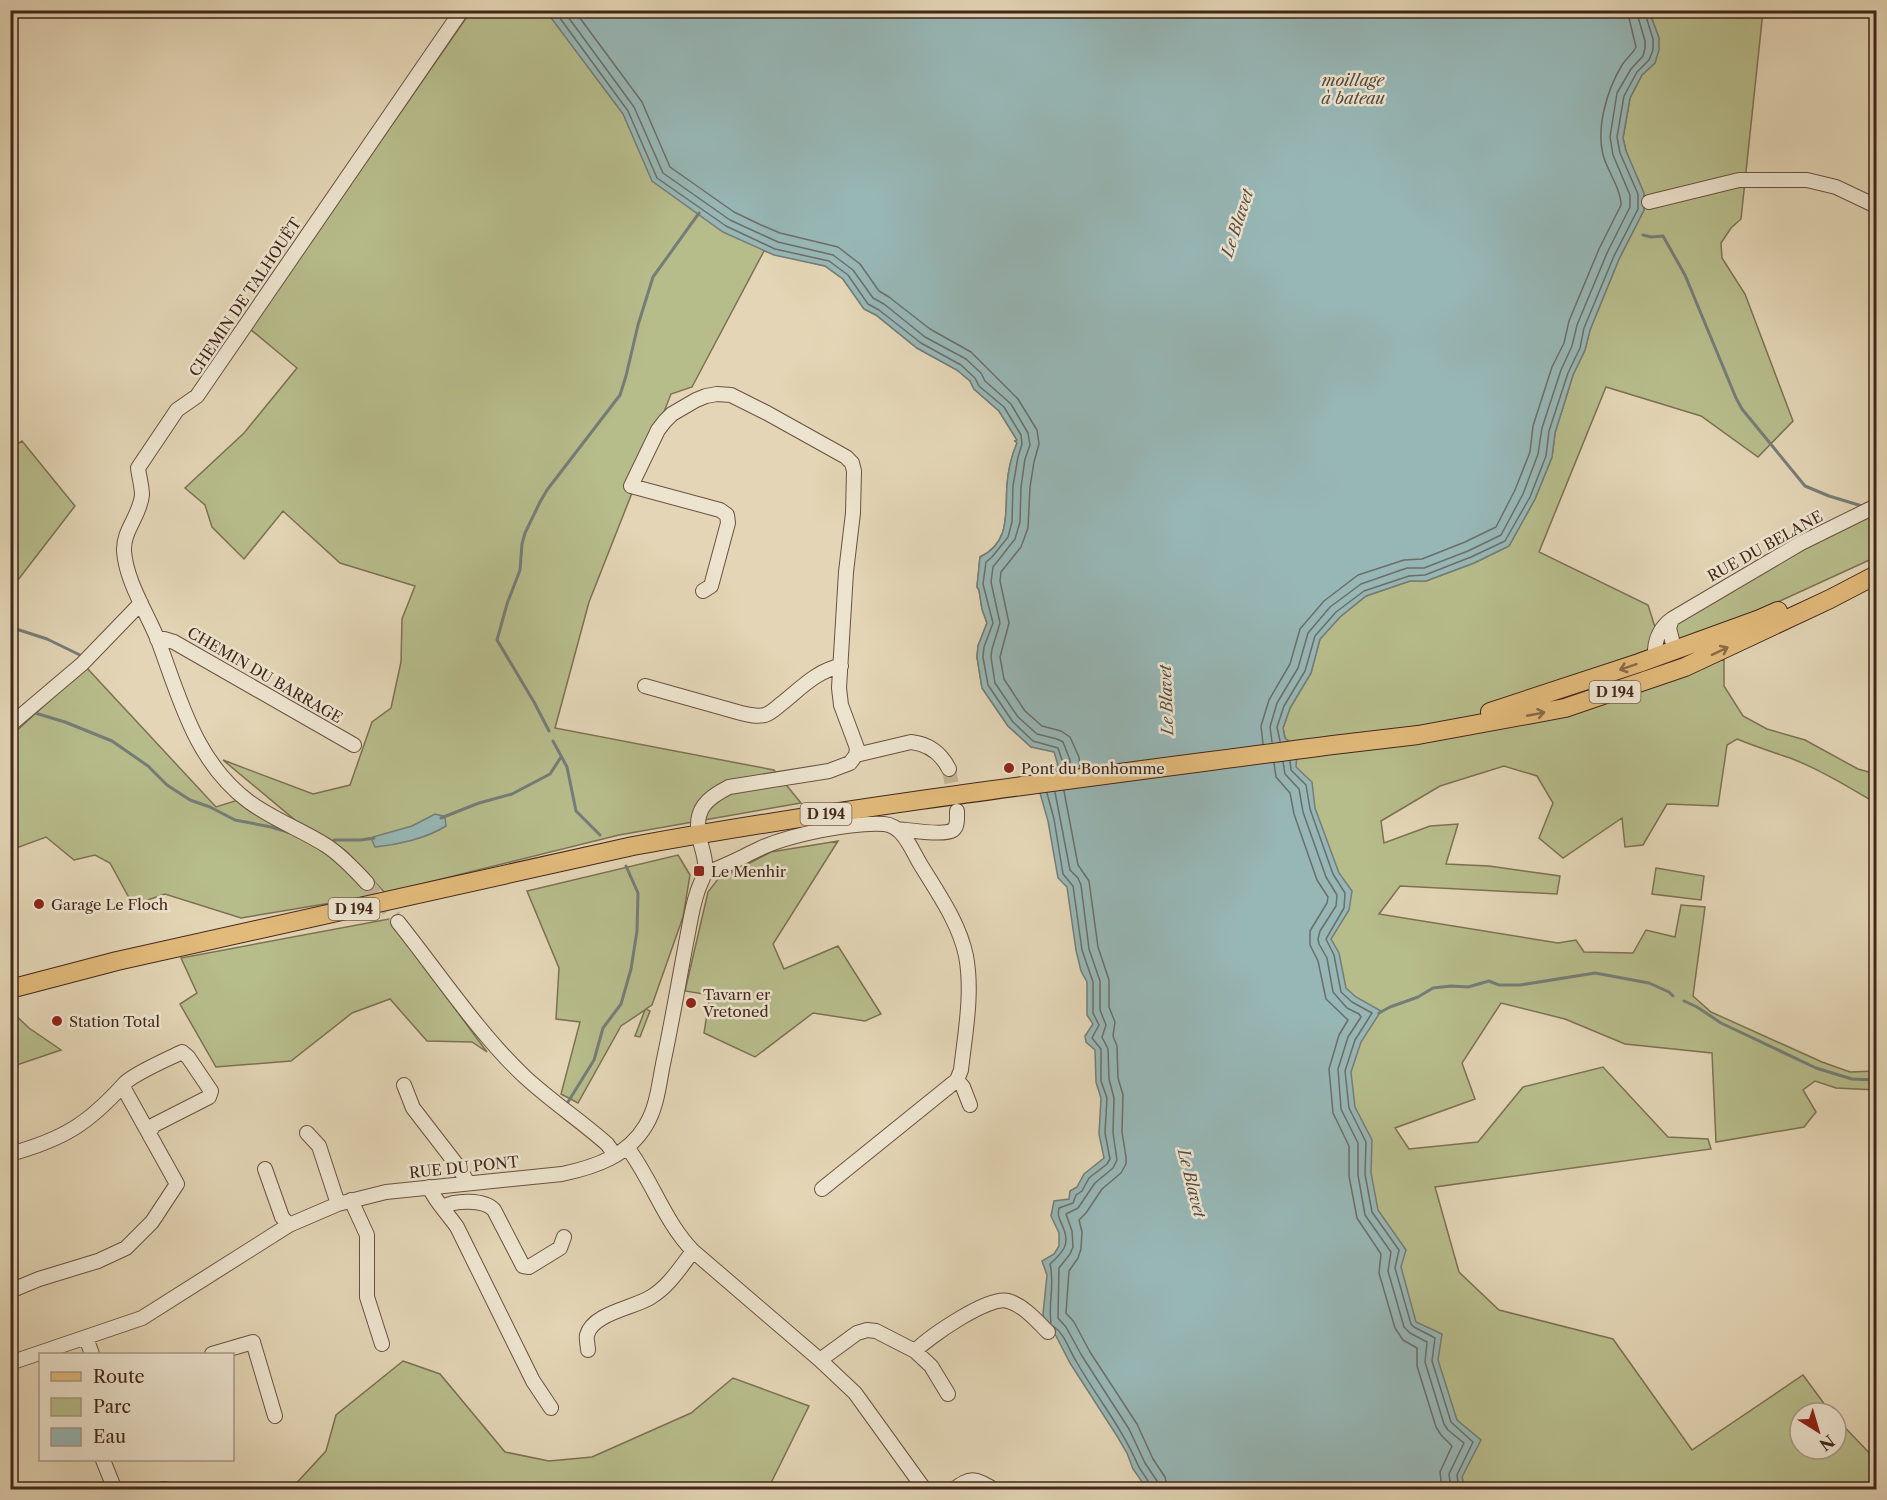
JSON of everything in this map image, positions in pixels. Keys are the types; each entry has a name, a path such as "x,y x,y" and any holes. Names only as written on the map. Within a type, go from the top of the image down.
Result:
{"main road":[{"name":"D 194","path":"10,989 117,961 633,846 812,816 955,804 1333,745 1458,722 1520,703 1760,619 1876,566"},
{"name":"D 194","path":"1333,745 1418,735 1565,708 1685,667 1876,575"}],"street":[{"name":"CHEMIN DE TALHOUËT","path":"368,883 329,847 256,806 235,790 222,777 195,738 157,639 128,572 124,551 126,532 142,495 138,468 177,410 197,396 462,10"},
{"path":"1649,202 1739,180 1807,180 1836,187 1876,206"},
{"path":"703,591 711,586 728,523 727,515 720,510 631,486 658,430 672,414 706,396 731,395 767,413 852,463 854,471 852,513 839,688 841,705 856,748 856,755"},
{"name":"RUE DU BELANE","path":"1655,650 1661,628 1672,619 1801,543 1876,506"},
{"path":"10,725 82,664 141,603"},
{"path":"1672,619 1669,628 1673,644"},
{"name":"CHEMIN DU BARRAGE","path":"157,639 174,642 354,745"},
{"path":"645,687 741,713 755,716 765,715 822,673 830,668 841,666"},
{"name":"RUE DU PONT","path":"40,1353 142,1318 289,1225 345,1202 386,1192 562,1174 588,1169 603,1163 621,1151 646,1125 654,1105 694,905 705,873 699,834 700,814 704,802 729,787 829,771 850,763 856,755 911,742 920,743 935,750 949,769"},
{"path":"705,873 719,869 777,842 812,832 885,824 897,829 950,832 957,824 955,804"},
{"path":"822,1189 957,1080 961,1070 968,1001 966,958 957,929 909,842 897,829"},
{"path":"398,922 471,1016 525,1077 607,1144 640,1165 679,1237 855,1393 925,1490"},
{"path":"10,1154 68,1133 96,1114 126,1082 182,1052 188,1057 211,1091 209,1097 154,1125 150,1136"},
{"path":"957,1080 963,1087 970,1105"},
{"path":"404,1085 413,1108 468,1183"},
{"path":"10,1291 39,1279 98,1261 126,1248 152,1222 177,1184 123,1087"},
{"path":"307,1133 319,1146 345,1202 368,1235 367,1297 382,1344"},
{"path":"265,1169 282,1217 289,1225"},
{"path":"429,1187 434,1198 458,1227 533,1381 551,1408"},
{"path":"443,1207 450,1203 489,1205 494,1210 524,1266 529,1267 560,1248 564,1237"},
{"path":"588,1350 588,1335 595,1324 608,1315 651,1297 666,1286 693,1251"},
{"path":"915,1351 935,1334 960,1318 1000,1300 1019,1306 1048,1332"},
{"path":"820,1360 856,1333 867,1330 876,1331 915,1351 931,1366 948,1394"},
{"path":"86,1338 92,1353"},
{"path":"215,1353 253,1342 275,1416"},
{"name":"RUE DU PONT","path":"10,1363 39,1353"},
{"path":"103,1461 115,1490"},
{"path":"953,1490 966,1480 974,1480 994,1490"}],"green space":[{"path":"471,11 1078,11 1031,747 1008,726 982,688 977,657 978,646 987,623 977,587 980,557 990,551 1002,535 1006,516 1008,474 1017,440 999,411 974,389 970,381 957,370 917,348 876,315 864,309 843,279 825,266 764,251 692,387 671,394 589,602 555,728 774,770 801,803 619,835 385,893 347,852 328,838 307,830 223,760 313,794 350,785 372,722 391,708 401,662 402,619 415,586 340,563 283,511 244,559 212,527 205,505 185,488 244,433 297,368 250,329"},
{"path":"1649,11 1763,11 1741,219 1731,228 1721,243 1722,258 1745,294 1793,421 1758,457 1701,416 1606,387 1539,552 1648,605 1655,627 1648,650 1611,663 1620,698 1724,659 1724,686 1743,716 1767,729 1805,740 1858,769 1876,774 1876,797 1874,802 1812,767 1737,739 1727,745 1718,806 1667,804 1643,845 1625,847 1622,818 1563,858 1539,838 1553,803 1537,776 1504,766 1440,786 1381,821 1384,843 1430,826 1458,824 1446,864 1489,866 1560,876 1557,894 1400,886 1379,914 1558,943 1576,940 1584,952 1633,953 1646,930 1675,937 1681,905 1705,907 1693,996 1711,1012 1822,1062 1850,1072 1876,1071 1876,1090 1836,1088 1815,1081 1803,1090 1816,1112 1804,1127 1716,1142 1712,1053 1625,1044 1565,1019 1501,1003 1462,1063 1475,1099 1395,1128 1409,1149 1478,1142 1523,1087 1603,1067 1668,1137 1708,1139 1711,1149 1435,1187 1459,1272 1499,1310 1613,1339 1692,1450 1803,1375 1822,1401 1788,1401 1788,1461 1848,1461 1848,1431 1876,1460 1876,1489 1433,1489 1371,1387 1291,743 1285,738 1283,728 1290,708 1311,673 1320,639 1340,617 1366,596 1410,581 1426,581 1474,563 1509,546 1535,499 1552,457 1555,433 1573,375 1585,350 1590,330 1619,259 1644,210 1639,181 1623,138 1630,98 1642,75 1655,63 1659,38"},
{"path":"22,441 75,506 11,589 11,448"},
{"path":"1876,513 1876,557 1758,611 1679,641 1674,628 1676,622 1801,546"},
{"path":"86,667 216,807 241,799 330,856 373,896 241,918 165,894 133,905 110,863 95,855 74,860 46,837 11,850 11,736"},
{"path":"838,841 773,944 784,969 838,946 881,1014 865,1021 813,1013 755,1057 704,1033 710,995 685,991 708,892 718,879 771,852"},
{"path":"678,855 690,875 683,917 652,1005 646,1009 650,1011 640,1037 635,1036 645,1010 621,1026 578,1103 561,1094 580,1022 556,1019 559,968 527,891"},
{"path":"1656,868 1704,876 1701,900 1652,894"},
{"path":"389,919 487,1052 472,1042 427,1041 390,999 352,1013 291,1061 216,1067 180,1004 197,993 181,958"},
{"path":"11,1011 29,1028 61,1050 11,1067"},
{"path":"403,1361 440,1374 505,1452 549,1461 592,1457 691,1413 733,1378 809,1406 768,1489 291,1489 326,1451 336,1415"}],"water":[{"path":"546,11 1649,11 1659,38 1659,50 1655,63 1642,75 1630,98 1623,138 1626,151 1644,193 1644,210 1619,259 1590,330 1585,350 1573,375 1555,433 1552,457 1535,499 1509,546 1474,563 1426,581 1410,581 1366,596 1340,617 1320,639 1311,673 1290,708 1283,728 1285,738 1297,754 1296,767 1312,782 1315,808 1339,873 1352,891 1349,910 1331,939 1339,953 1346,988 1356,997 1381,1011 1361,1042 1351,1072 1355,1107 1372,1140 1371,1173 1378,1210 1406,1250 1401,1267 1416,1322 1442,1334 1438,1360 1457,1420 1481,1440 1462,1477 1465,1489 1147,1489 1133,1469 1127,1453 1070,1363 1055,1334 1045,1327 1043,1314 1047,1275 1042,1261 1054,1254 1059,1246 1059,1233 1051,1216 1054,1201 1069,1199 1070,1191 1077,1187 1084,1174 1104,1158 1099,1134 1101,1098 1096,1082 1095,1050 1086,1042 1085,1036 1093,1024 1087,1015 1087,982 1081,971 1076,950 1067,887 1058,878 1048,821 1038,786 1041,777 1050,767 1058,765 1054,752 1031,747 1008,726 982,688 977,657 978,646 987,623 977,587 980,557 990,551 1002,535 1006,516 1008,474 1017,440 999,411 974,389 970,381 957,370 917,348 876,315 864,309 843,279 825,266 774,255 723,232 652,181 623,114"},
{"path":"435,814 445,818 446,826 412,840 375,847 373,837 412,826"}],"waterway":[{"path":"549,731 497,640 520,570 525,533 547,490 620,395 653,277 699,213"},
{"path":"1643,235 1663,236 1685,275 1742,409 1805,486 1862,506"},
{"path":"10,627 47,639 81,657"},
{"path":"35,713 112,741 148,766 167,785 190,800 235,820 291,833"},
{"path":"553,741 567,767 576,811 600,835"},
{"path":"441,818 479,803 512,794 550,774 561,757"},
{"path":"334,840 374,838"},
{"path":"568,1102 594,1060 603,1028 621,1004 631,969 637,931 638,893 626,866"},
{"path":"1379,1013 1418,997 1433,988 1468,987 1489,981 1499,985 1520,985 1595,973 1649,983 1673,996"},
{"path":"1684,1001 1721,1023 1816,1068 1852,1079 1876,1080"}],"tunnel":[{"path":"949,769 955,803"},
{"path":"367,883 398,922"}],"place":[{"name":"Pont du Bonhomme","path":"1009,768"},
{"name":"Le Menhir","path":"699,871"},
{"name":"Garage Le Floch","path":"39,904"},
{"name":"Tavarn er Vretoned","path":"691,1003"},
{"name":"Station Total","path":"57,1021"}],"water label":[{"name":"moillage à bateau","path":"1353,89"},
{"name":"Le Blavet","path":"1237,223"},
{"name":"Le Blavet","path":"1166,700"},
{"name":"Le Blavet","path":"1192,1183"}]}
